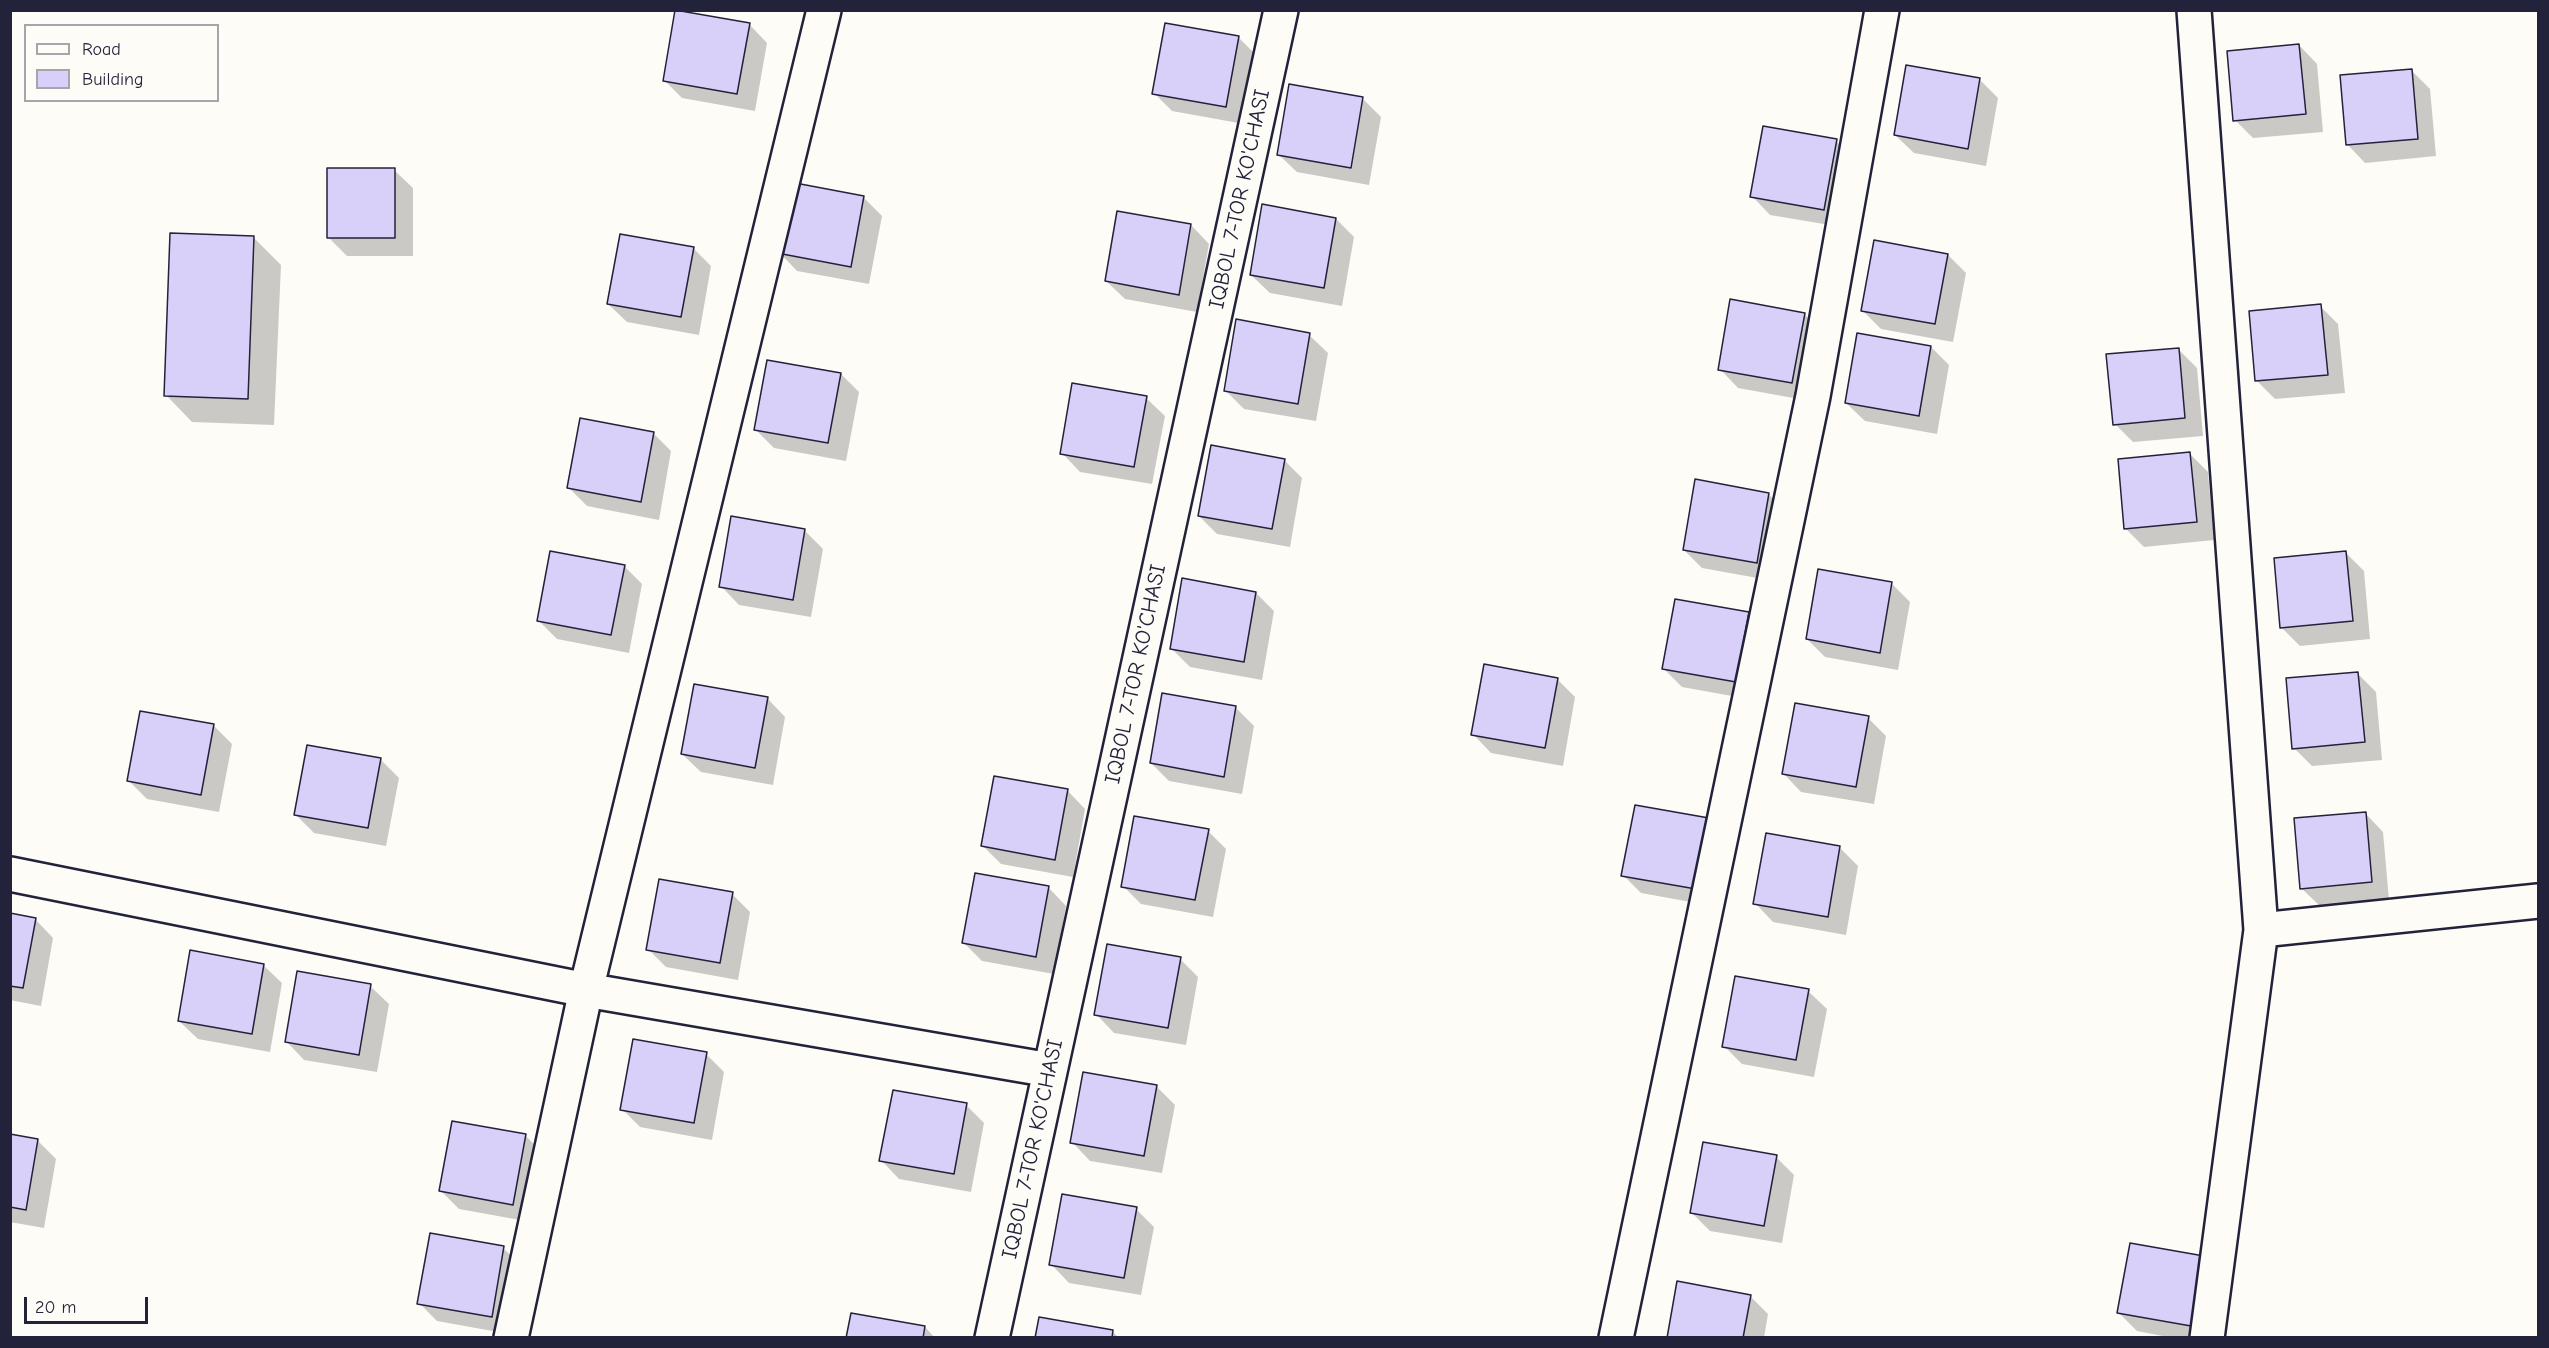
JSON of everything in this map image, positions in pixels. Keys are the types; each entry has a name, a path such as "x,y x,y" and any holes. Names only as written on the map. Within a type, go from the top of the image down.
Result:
{"street":[{"path":"511,1338 586,990 824,10"},
{"name":"IQBOL 7-TOR KO'CHASI","path":"992,1338 1281,10"},
{"path":"1616,1338 1813,396 1882,10"},
{"path":"2194,10 2261,930 2207,1338"},
{"path":"10,874 586,990 1050,1070"},
{"path":"2261,930 2538,901"}],"building":[{"path":"675,10 750,23 737,94 663,81"},
{"path":"1165,23 1239,36 1226,107 1152,94"},
{"path":"2299,44 2306,114 2233,121 2227,51"},
{"path":"1906,65 1980,78 1968,149 1894,135"},
{"path":"2412,69 2418,139 2346,145 2340,75"},
{"path":"1289,84 1363,97 1351,168 1277,155"},
{"path":"1763,126 1837,139 1824,210 1750,197"},
{"path":"327,168 395,168 395,238 327,238"},
{"path":"790,182 864,196 851,267 777,253"},
{"path":"1262,204 1336,218 1324,288 1250,275"},
{"path":"1117,211 1191,224 1179,295 1105,281"},
{"path":"170,233 254,236 248,399 164,396"},
{"path":"620,234 694,247 681,317 607,304"},
{"path":"1874,240 1948,254 1935,324 1861,311"},
{"path":"1730,299 1805,313 1792,383 1718,370"},
{"path":"2321,304 2328,375 2255,381 2249,311"},
{"path":"1236,319 1310,333 1298,404 1224,391"},
{"path":"1857,333 1931,346 1919,416 1845,403"},
{"path":"2179,348 2185,418 2113,425 2106,354"},
{"path":"767,360 841,373 828,443 754,430"},
{"path":"1072,383 1147,396 1134,467 1060,454"},
{"path":"580,418 654,432 641,502 567,488"},
{"path":"1211,445 1285,459 1272,529 1198,516"},
{"path":"2190,452 2197,522 2124,529 2118,459"},
{"path":"1695,479 1769,493 1757,563 1683,550"},
{"path":"731,516 805,529 793,600 719,587"},
{"path":"550,551 625,565 611,635 537,621"},
{"path":"2346,551 2353,621 2280,628 2274,558"},
{"path":"1818,569 1892,582 1880,653 1806,639"},
{"path":"1182,578 1256,592 1244,662 1170,649"},
{"path":"1675,599 1749,612 1736,682 1662,669"},
{"path":"1484,664 1558,678 1545,748 1471,735"},
{"path":"2358,672 2365,742 2292,749 2286,678"},
{"path":"694,684 768,697 755,768 681,754"},
{"path":"1162,693 1236,706 1224,777 1150,763"},
{"path":"1795,703 1869,716 1856,787 1782,774"},
{"path":"140,711 214,724 201,795 127,781"},
{"path":"307,745 381,758 368,828 294,815"},
{"path":"994,776 1068,789 1055,860 981,846"},
{"path":"1635,805 1709,818 1696,889 1621,876"},
{"path":"2366,812 2372,882 2300,889 2294,818"},
{"path":"1134,816 1209,829 1195,900 1121,887"},
{"path":"1766,833 1840,846 1828,917 1753,904"},
{"path":"975,873 1049,886 1036,957 962,943"},
{"path":"659,879 733,892 720,963 646,950"},
{"path":"10,913 36,918 23,988 10,986"},
{"path":"1107,944 1181,957 1168,1028 1094,1015"},
{"path":"190,950 264,964 252,1034 178,1021"},
{"path":"297,971 371,984 359,1055 285,1042"},
{"path":"1735,976 1809,989 1796,1060 1722,1047"},
{"path":"633,1039 707,1052 694,1123 620,1110"},
{"path":"1083,1072 1157,1085 1144,1156 1070,1143"},
{"path":"893,1090 967,1103 954,1174 879,1161"},
{"path":"452,1121 526,1134 513,1205 439,1191"},
{"path":"10,1134 38,1139 26,1210 10,1207"},
{"path":"1703,1142 1777,1155 1764,1226 1690,1213"},
{"path":"1062,1194 1137,1207 1124,1278 1049,1265"},
{"path":"430,1233 504,1246 492,1317 417,1304"},
{"path":"2130,1243 2204,1256 2191,1326 2117,1313"},
{"path":"1677,1281 1751,1295 1743,1338 1667,1338"},
{"path":"851,1313 925,1326 923,1338 846,1338"},
{"path":"1039,1317 1113,1330 1112,1338 1035,1338"}]}
